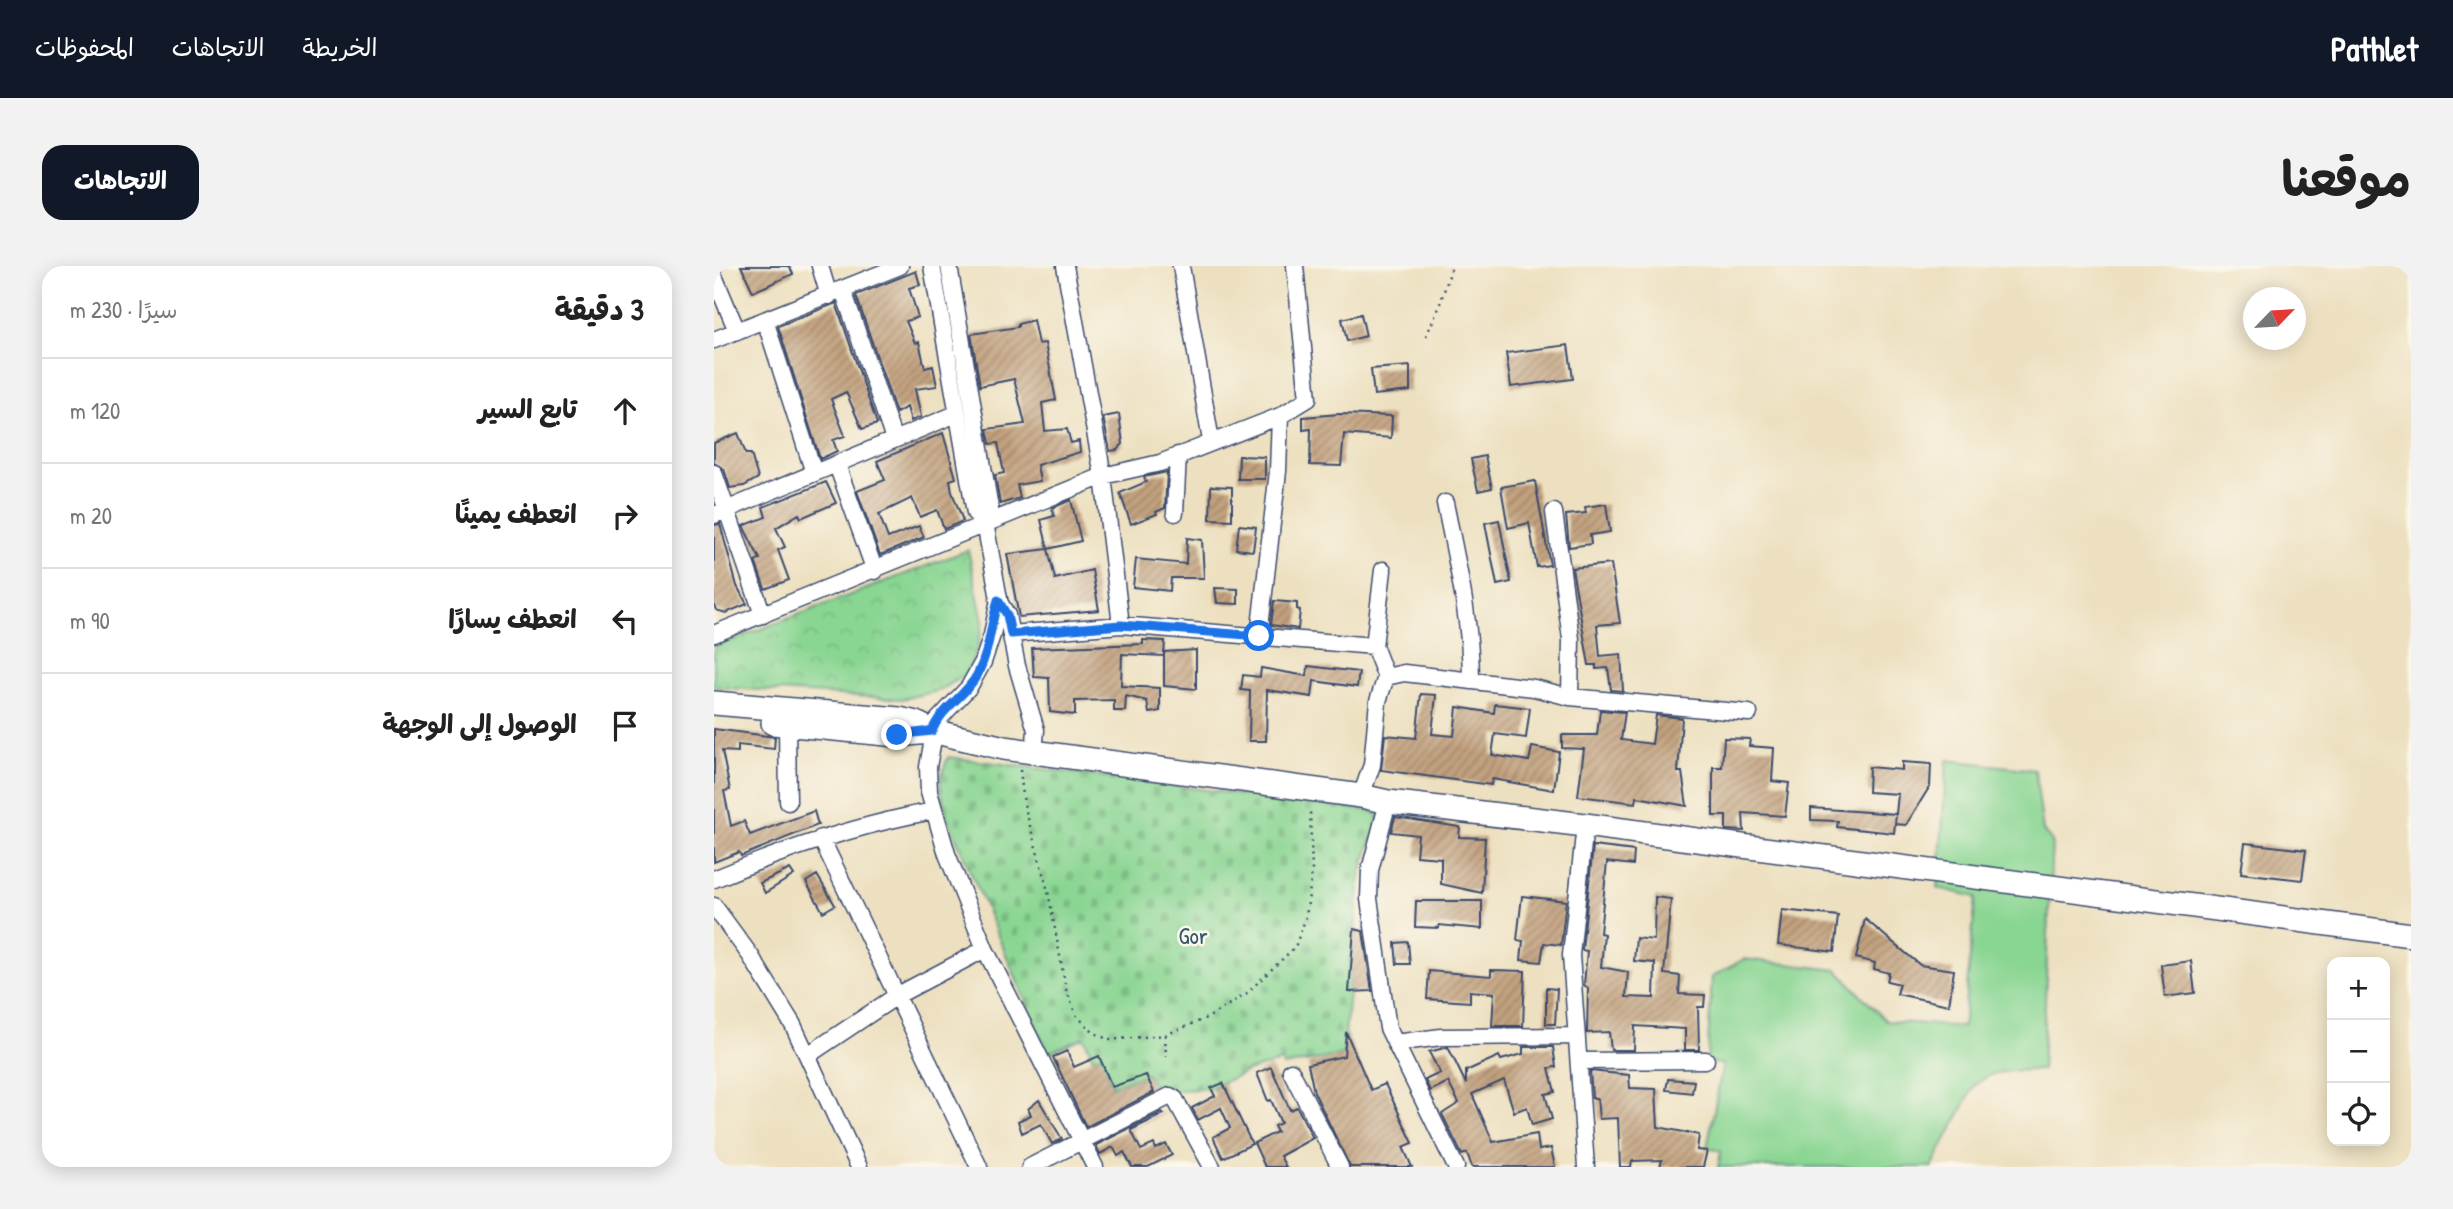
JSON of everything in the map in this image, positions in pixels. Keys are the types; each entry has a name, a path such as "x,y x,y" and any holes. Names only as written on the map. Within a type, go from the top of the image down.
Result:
{"main road":[{"path":"714,702 899,719 1027,759 1361,796 1388,802 1584,825 2411,935"},
{"path":"714,718 897,735 932,731"}],"street":[{"path":"820,266 836,293 894,440"},
{"path":"714,340 900,266"},
{"path":"932,266 975,513 985,523"},
{"path":"949,266 990,508 985,523 998,600 989,648 980,668 969,687 936,722 932,731 928,767 933,811 951,867 985,949 1095,1167"},
{"path":"1065,266 1103,476 1121,625"},
{"path":"1181,266 1211,441"},
{"path":"714,634 875,571 1103,476 1160,463 1280,416 1308,399 1295,266"},
{"path":"714,276 737,331"},
{"path":"765,320 814,473"},
{"path":"721,512 956,414"},
{"path":"1259,636 1278,471 1280,416"},
{"path":"1175,513 1178,455"},
{"path":"837,465 875,571"},
{"path":"714,473 721,512 763,615"},
{"path":"1445,503 1464,601 1471,651 1471,681"},
{"path":"1554,512 1571,639 1570,697"},
{"path":"1361,796 1372,765 1377,701 1386,677 1374,646 1383,570"},
{"path":"998,600 1007,615 1017,666 1035,730 1027,759"},
{"path":"1011,634 1121,625 1374,646"},
{"path":"1386,677 1404,673 1534,688 1570,697 1749,713"},
{"path":"787,725 788,802"},
{"path":"1388,802 1370,870 1369,899 1388,1028 1456,1167"},
{"path":"714,879 821,838 892,818 933,811"},
{"path":"1584,825 1572,945 1586,1167"},
{"path":"821,838 979,1167"},
{"path":"714,906 770,985 808,1055 859,1167"},
{"path":"808,1055 898,995 985,949"},
{"path":"1395,1043 1441,1037 1576,1036"},
{"path":"1580,1062 1706,1060"},
{"path":"1291,1071 1340,1167"},
{"path":"1030,1167 1170,1097 1175,1099 1212,1167"}],"path":[{"path":"1426,336 1438,310 1452,266"},
{"path":"1027,759 1024,804 1048,891 1066,989 1076,1015 1093,1032 1109,1040 1165,1035 1209,1017 1238,1001 1295,947 1306,916 1312,872 1309,803"},
{"path":"1165,1035 1166,1057"}],"green space":[{"path":"968,550 983,621 977,650 966,674 941,690 902,699 714,687 714,647"},
{"name":"Gor","path":"948,757 1371,811 1380,816 1360,876 1343,1055 1283,1066 1282,1061 1247,1071 1211,1088 1157,1092 1147,1074 1112,1086 1101,1055 1093,1058 1084,1037 1048,1053 945,812 940,780"},
{"path":"1947,760 2035,770 2043,831 2052,842 2042,1070 1997,1073 1974,1086 1932,1167 1718,1167 1721,1151 1707,1148 1723,1064 1707,1062 1712,977 1744,959 1837,970 1886,1021 1963,1027 1976,897 1938,888"}],"building":[{"path":"741,266 789,266 793,274 753,292"},
{"path":"916,271 920,285 909,288 918,317 906,321 915,343 919,342 925,368 933,366 937,386 915,389 921,417 911,421 907,407 896,413 856,295"},
{"path":"836,303 877,424 862,429 846,392 831,399 845,436 833,440 837,451 820,459 778,326"},
{"path":"1361,314 1366,336 1347,341 1342,319"},
{"path":"1033,320 1038,344 1045,343 1056,400 1042,403 1045,431 1067,429 1071,443 1079,441 1080,452 1037,465 1040,481 1017,485 1020,498 1000,504 995,475 1004,473 998,443 990,444 987,429 1025,424 1014,379 980,386 971,334 1018,327 1018,324"},
{"path":"1568,345 1573,379 1511,387 1506,353"},
{"path":"1410,366 1410,391 1374,395 1371,369"},
{"path":"1119,414 1123,444 1117,450 1110,451 1103,417"},
{"path":"1340,414 1392,416 1391,438 1344,434 1341,466 1310,465 1311,429 1303,430 1303,417"},
{"path":"738,433 746,454 751,454 758,478 744,486 730,488 724,469 714,463 714,443"},
{"path":"943,433 956,478 950,480 952,492 963,521 944,529 937,510 920,517 912,498 879,514 888,538 919,526 924,537 880,555 857,491 885,480 877,461"},
{"path":"1239,456 1265,457 1265,479 1238,479"},
{"path":"1485,456 1492,488 1478,491 1471,459"},
{"path":"1167,472 1165,508 1131,524 1120,493 1146,482 1144,477"},
{"path":"1535,481 1550,565 1537,567 1529,523 1508,528 1501,487"},
{"path":"826,482 836,503 801,518 799,514 776,528 785,547 778,550 789,580 765,589 755,561 760,559 743,526 766,517 763,507"},
{"path":"1211,486 1232,487 1232,520 1210,519"},
{"path":"1071,500 1081,541 1048,549 1041,520 1054,516 1052,508"},
{"path":"1606,504 1610,532 1590,535 1591,544 1569,547 1566,515 1586,513 1585,507"},
{"path":"1499,520 1511,582 1497,585 1485,523"},
{"path":"720,524 737,586 747,604 726,613 716,610 714,605 714,525"},
{"path":"1239,525 1256,527 1253,551 1236,549"},
{"path":"1187,538 1202,540 1204,578 1171,578 1170,591 1133,587 1136,559 1186,564"},
{"path":"1048,549 1055,579 1092,570 1099,610 1019,617 1007,554"},
{"path":"1611,564 1620,623 1597,625 1600,656 1621,654 1623,691 1611,690 1608,668 1596,669 1596,665 1589,665 1572,568"},
{"path":"1215,588 1238,589 1238,604 1217,603"},
{"path":"1274,601 1297,603 1297,609 1300,610 1298,629 1271,625"},
{"path":"1143,640 1165,641 1164,656 1122,654 1121,686 1160,688 1160,711 1149,713 1147,701 1126,696 1125,711 1114,711 1114,700 1075,701 1075,715 1050,712 1049,678 1034,677 1032,648 1143,644"},
{"path":"1196,650 1196,689 1164,686 1164,652"},
{"path":"1308,666 1359,672 1357,687 1314,681 1312,697 1267,690 1266,741 1249,741 1250,691 1241,690 1243,675 1260,677 1261,668 1307,676"},
{"path":"1421,694 1436,695 1432,734 1454,736 1457,707 1494,713 1495,704 1530,708 1526,738 1495,734 1492,755 1529,761 1532,747 1559,752 1554,790 1492,779 1491,785 1381,770 1385,735 1416,738"},
{"path":"1600,710 1625,712 1621,740 1652,744 1656,715 1682,718 1678,772 1682,772 1687,806 1637,797 1636,803 1578,796 1584,749 1562,748 1562,735 1597,735"},
{"path":"714,729 775,737 774,749 738,745 738,752 722,751 730,790 724,791 731,826 744,821 750,835 814,811 818,825 741,856 739,852 714,862"},
{"path":"1724,738 1750,739 1749,746 1774,748 1772,781 1789,783 1785,816 1743,813 1744,831 1726,830 1726,816 1713,816 1713,767 1722,767"},
{"path":"1902,762 1931,764 1930,786 1906,825 1895,824 1898,794 1868,792 1869,767 1902,770"},
{"path":"1811,808 1896,814 1894,833 1837,827 1838,821 1811,820"},
{"path":"1395,817 1460,827 1459,837 1485,838 1482,893 1441,884 1441,858 1416,856 1418,835 1391,832"},
{"path":"2245,843 2306,850 2302,880 2241,873"},
{"path":"1593,846 1634,851 1633,865 1607,862 1600,933 1604,934 1601,967 1628,972 1626,997 1654,998 1655,963 1634,961 1636,938 1654,940 1655,897 1671,899 1664,974 1680,976 1679,994 1705,995 1704,1007 1698,1007 1699,1050 1685,1050 1685,1029 1635,1026 1634,1050 1611,1050 1609,1032 1587,1033 1588,988 1584,985 1587,951 1582,950"},
{"path":"790,869 794,875 765,893 760,883"},
{"path":"817,875 835,905 823,912 806,882"},
{"path":"1522,896 1566,901 1561,945 1544,943 1541,962 1521,960 1523,941 1517,940"},
{"path":"1416,901 1482,901 1482,929 1439,925 1439,928 1415,927"},
{"path":"1782,910 1838,916 1834,952 1778,945"},
{"path":"1865,919 1920,965 1954,970 1949,1005 1897,994 1900,984 1887,981 1889,973 1874,969 1875,963 1856,958"},
{"path":"1354,929 1363,931 1372,991 1349,992"},
{"path":"1408,942 1410,964 1397,964 1395,943"},
{"path":"2191,961 2195,993 2165,997 2161,965"},
{"path":"1491,970 1525,971 1523,1026 1492,1026 1494,993 1470,991 1470,1002 1427,999 1429,971 1491,976"},
{"path":"1546,988 1557,989 1555,1024 1546,1024"},
{"path":"1346,1032 1371,1090 1385,1084 1413,1143 1403,1147 1412,1167 1350,1167 1314,1092 1308,1064 1344,1056"},
{"path":"1448,1047 1466,1084 1466,1071 1499,1056 1501,1060 1523,1054 1523,1047 1553,1047 1556,1067 1549,1068 1555,1092 1545,1094 1552,1119 1532,1125 1527,1107 1514,1112 1504,1080 1472,1094 1493,1142 1537,1134 1539,1150 1551,1148 1555,1167 1472,1167 1467,1153 1462,1155 1442,1114 1459,1103 1448,1082 1430,1091 1425,1080 1440,1073 1429,1052"},
{"path":"1067,1051 1074,1067 1099,1056 1112,1087 1146,1075 1154,1092 1086,1127 1053,1057"},
{"path":"1271,1067 1290,1110 1297,1107 1313,1138 1280,1156 1286,1167 1265,1167 1254,1143 1277,1132 1274,1126 1281,1123 1271,1100 1268,1101 1257,1073"},
{"path":"1590,1071 1629,1075 1630,1088 1656,1089 1658,1127 1699,1135 1697,1150 1707,1151 1703,1167 1660,1167 1662,1160 1632,1161 1631,1167 1620,1167 1618,1118 1599,1119 1597,1098 1592,1098"},
{"path":"1668,1079 1694,1081 1692,1093 1666,1090"},
{"path":"1223,1083 1252,1144 1223,1158 1213,1137 1230,1128 1221,1108 1198,1120 1192,1108 1215,1096 1211,1088"},
{"path":"1039,1100 1062,1139 1052,1144 1041,1124 1022,1133 1018,1121 1031,1115 1028,1109"},
{"path":"1162,1112 1164,1114 1131,1130 1141,1150 1154,1144 1156,1149 1166,1144 1172,1155 1148,1167 1132,1167 1124,1152 1118,1156 1113,1147 1100,1154 1096,1145"}],"route":[{"path":"897,735 932,731 948,706 969,687 989,648 998,600 1007,615 1011,634 1121,625 1259,636"}]}
